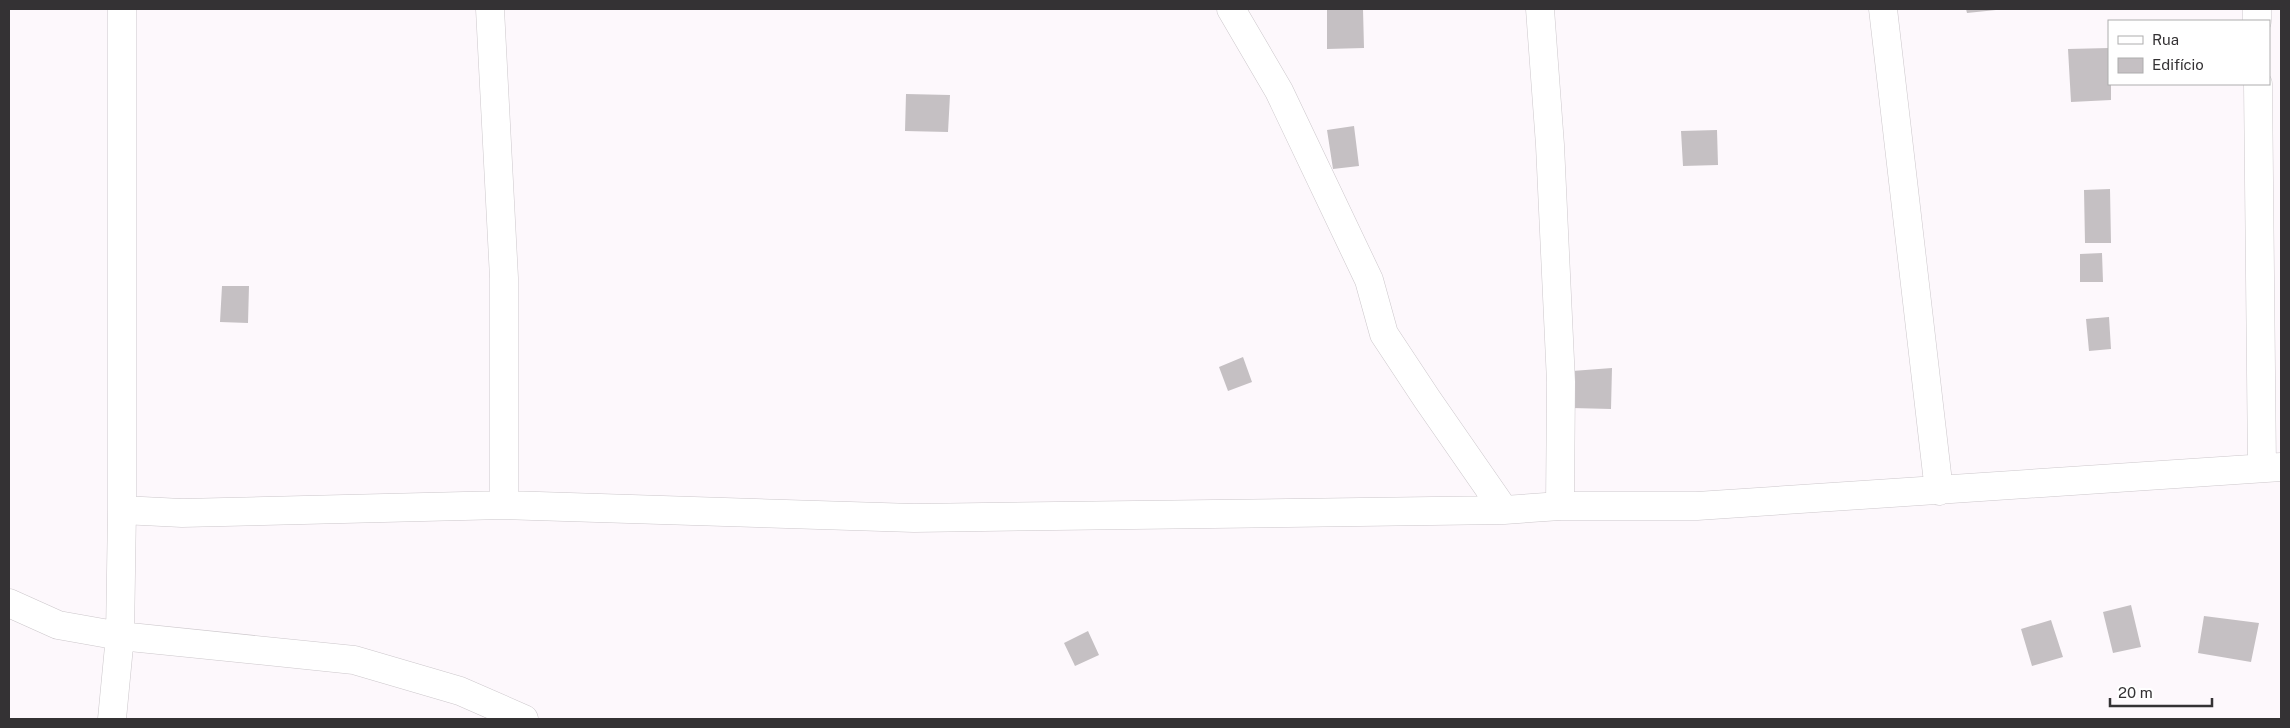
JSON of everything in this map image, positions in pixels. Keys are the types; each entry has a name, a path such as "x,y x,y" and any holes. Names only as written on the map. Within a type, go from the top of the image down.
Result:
{"street":[{"path":"112,719 120,636 122,510 122,9"},
{"path":"490,9 504,278 504,505"},
{"path":"1231,9 1279,91 1369,280 1384,334 1426,399 1504,510"},
{"path":"1540,9 1550,145 1560,373 1560,506"},
{"path":"1883,9 1940,491"},
{"path":"122,510 182,513 504,505 914,518 1504,510 1560,506 1697,506 2272,467 2258,85"},
{"path":"9,602 58,625 120,636 354,660 460,691 524,719"}],"building":[{"path":"1327,9 1363,9 1364,48 1327,49"},
{"path":"1966,9 1996,9 1996,10 1967,13"},
{"path":"2108,48 2108,85 2111,85 2111,100 2071,102 2068,49"},
{"path":"906,94 950,95 948,132 905,131"},
{"path":"1354,126 1359,166 1333,169 1327,130"},
{"path":"1717,130 1718,165 1683,166 1681,131"},
{"path":"2110,189 2111,243 2085,243 2084,190"},
{"path":"2102,253 2103,282 2080,282 2080,254"},
{"path":"222,286 249,286 248,323 220,322"},
{"path":"2109,317 2111,349 2089,351 2086,319"},
{"path":"1243,357 1252,382 1228,391 1219,367"},
{"path":"1612,368 1611,409 1572,408 1572,371"},
{"path":"2131,605 2141,647 2113,653 2103,612"},
{"path":"2204,616 2259,623 2251,662 2198,653"},
{"path":"2051,620 2063,657 2032,666 2021,629"},
{"path":"1088,631 1099,655 1075,666 1064,643"}]}
